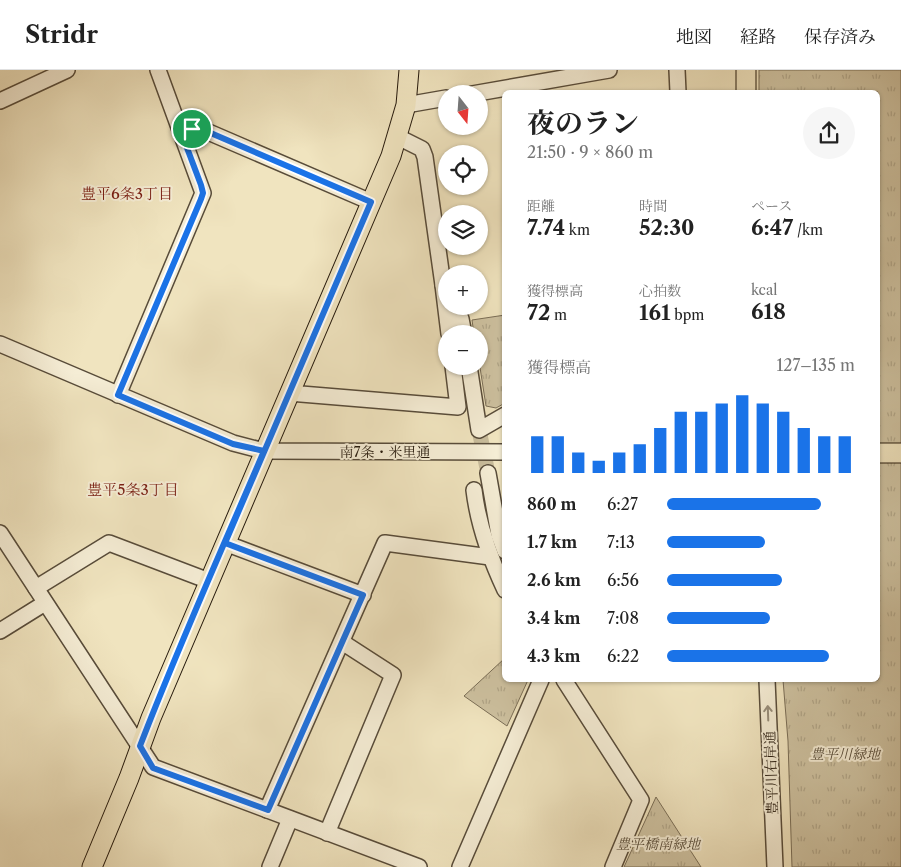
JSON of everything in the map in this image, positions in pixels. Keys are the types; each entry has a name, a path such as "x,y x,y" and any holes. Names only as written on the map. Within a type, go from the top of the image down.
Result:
{"main road":[{"path":"92,867 209,581 391,156 406,105 409,70"},
{"path":"746,70 746,90"},
{"path":"880,453 901,453"}],"street":[{"path":"0,101 66,70"},
{"path":"118,395 203,193 158,70"},
{"path":"488,91 609,70"},
{"path":"677,70 678,90"},
{"path":"406,105 438,99"},
{"path":"181,132 192,129 206,131 371,202"},
{"path":"398,137 422,149 425,157 441,265"},
{"name":"南7条・米里通","path":"0,344 233,444 264,451 502,452"},
{"path":"289,393 458,407 454,375"},
{"path":"470,375 479,430 502,417"},
{"path":"488,473 502,543"},
{"path":"474,490 475,502 490,557 502,583"},
{"path":"0,533 153,768 419,867"},
{"path":"36,588 108,543 209,581"},
{"path":"225,543 363,595"},
{"path":"268,810 385,543 490,557"},
{"path":"0,632 45,603"},
{"path":"327,833 393,674 342,642"},
{"path":"460,867 540,682"},
{"path":"565,682 642,800 613,867"},
{"name":"豊平川右岸通","path":"767,682 775,867"},
{"path":"270,867 290,819"}],"green space":[{"name":"豊平川緑地","path":"759,70 901,70 901,867 792,867 788,741 783,682 880,682 880,90 759,90"},
{"path":"502,315 502,405 496,408 486,406 481,375 488,375 488,325 473,325 472,320"},
{"path":"502,661 502,682 527,682 507,726 464,696"},
{"name":"豊平橋南緑地","path":"656,797 701,867 624,867"}],"tunnel":[{"path":"479,430 488,473"}],"district":[{"name":"豊平6条3丁目","path":"127,194"},
{"name":"豊平5条3丁目","path":"133,490"}],"route":[{"path":"192,129 206,131 371,202 225,543 363,595 268,810 153,768 140,746 151,718 254,474 264,451 233,444 118,395 203,193 181,132 192,129"}]}
